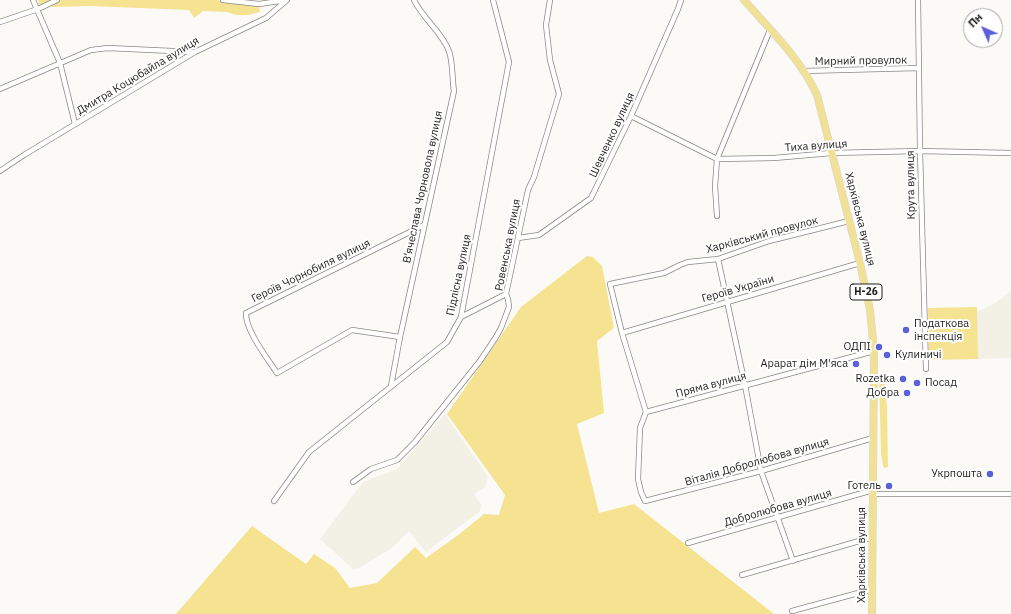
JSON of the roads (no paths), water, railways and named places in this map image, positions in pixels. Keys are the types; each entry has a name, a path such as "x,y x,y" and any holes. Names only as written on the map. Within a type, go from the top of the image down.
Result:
{"main road":[{"name":"Харківська вулиця","path":"744,0 796,60 810,80 816,95 860,263 870,310 874,351 872,614"}],"street":[{"path":"33,0 60,63 75,124"},
{"path":"0,22 38,9 57,0"},
{"path":"223,0 259,4 287,0"},
{"name":"Дмитра Коцюбайла вулиця","path":"0,171 195,52 266,18 287,0"},
{"name":"В'ячеслава Чорновола вулиця","path":"391,386 400,337 454,91 450,52 444,41 423,16 414,0"},
{"name":"Підлісна вулиця","path":"274,501 309,452 446,342 461,317 509,62 493,0"},
{"name":"Ровенська вулиця","path":"353,482 371,469 397,460 415,442 480,361 501,328 508,307 508,299 506,294 528,190 534,177 558,94 550,60 546,25 550,0"},
{"name":"Шевченко вулиця","path":"518,238 539,235 591,198 631,116 681,0"},
{"name":"Крута вулиця","path":"918,0 920,150 926,369"},
{"path":"717,216 715,186 717,159 770,30"},
{"path":"0,89 91,50 108,48 195,52"},
{"name":"Мирний провулок","path":"804,71 919,68"},
{"name":"Тиха вулиця","path":"631,116 717,159 774,158 831,153 920,150 1011,153"},
{"name":"Харківський провулок","path":"622,333 610,284 664,273 688,262 718,259 769,241 849,221"},
{"name":"Героїв Чорнобиля вулиця","path":"400,337 352,330 277,373 258,345 246,319 246,313 424,225"},
{"path":"718,259 745,385 761,471 793,561"},
{"name":"Героїв України","path":"622,333 860,263"},
{"path":"461,317 506,294"},
{"path":"622,333 646,412"},
{"name":"Пряма вулиця","path":"646,412 874,351"},
{"name":"Віталія Добролюбова вулиця","path":"646,412 640,428 638,478 645,502 761,471 873,438"},
{"name":"Добролюбова вулиця","path":"688,543 873,492 1011,494"},
{"path":"742,575 873,537"},
{"path":"792,610 873,589"}],"place":[{"name":"Податкова інспекція","path":"906,330"},
{"name":"ОДПІ","path":"879,347"},
{"name":"Кулиничі","path":"887,355"},
{"name":"Арарат дім М'яса","path":"856,364"},
{"name":"Rozetka","path":"903,379"},
{"name":"Посад","path":"917,383"},
{"name":"Добра","path":"907,393"},
{"name":"Укрпошта","path":"990,474"},
{"name":"Готель","path":"889,486"}]}
